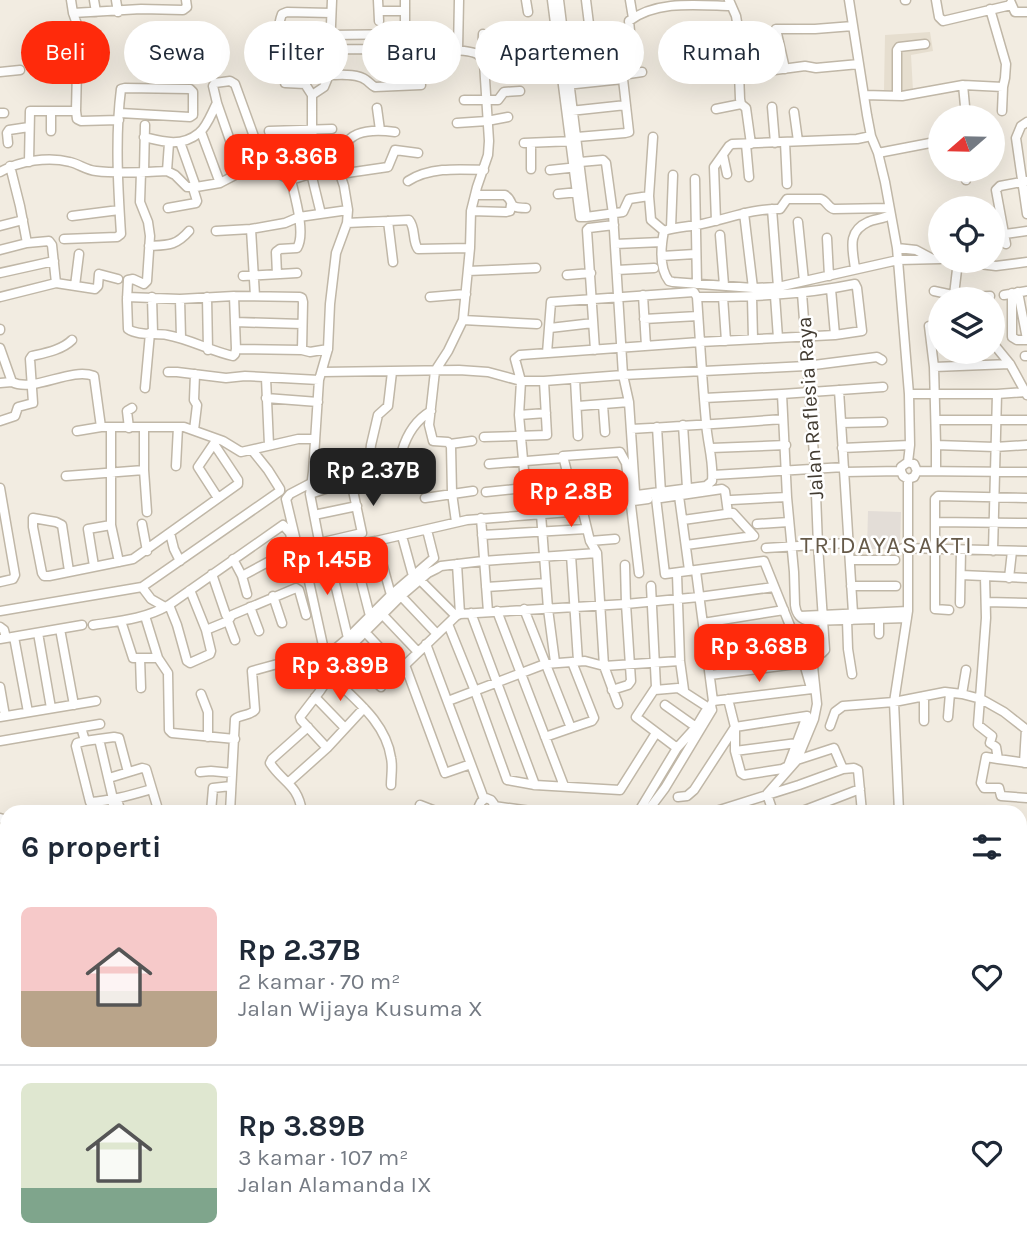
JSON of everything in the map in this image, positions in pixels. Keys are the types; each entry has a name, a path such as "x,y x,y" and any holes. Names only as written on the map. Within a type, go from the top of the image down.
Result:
{"street":[{"path":"64,239 121,234 118,172 119,117 123,88 190,89 193,92 193,115 119,117 79,121 76,111 78,27 71,0"},
{"path":"94,0 96,12"},
{"path":"116,0 118,12"},
{"path":"163,0 164,10"},
{"path":"73,13 118,12 140,5 164,10 185,10 186,0"},
{"path":"331,21 332,0"},
{"path":"379,0 379,16 405,16 405,0"},
{"path":"459,0 459,21"},
{"path":"526,0 528,12"},
{"path":"552,0 556,21"},
{"path":"559,0 559,21"},
{"path":"586,0 589,21"},
{"path":"630,0 633,18"},
{"path":"849,0 871,136 878,153 897,248 909,394 908,463"},
{"path":"936,0 939,17 943,21 1011,3 1015,12 1027,12"},
{"path":"630,21 653,8 729,3 737,22 741,104"},
{"path":"990,9 1005,56 1006,78 1002,105"},
{"path":"321,214 313,173 312,95 305,84 285,83 280,18 287,12 331,13"},
{"path":"785,29 853,26"},
{"path":"897,96 897,50 899,47 925,44"},
{"path":"785,69 859,64"},
{"path":"0,72 20,70"},
{"path":"348,75 362,78 375,87 421,85"},
{"path":"241,172 217,103 213,88 215,83 230,81 235,84 265,167"},
{"path":"312,95 325,84"},
{"path":"472,441 450,444 436,442 432,440 429,425 435,371 463,320 471,248 471,211 488,155 485,84"},
{"path":"573,84 566,85 578,165 580,217 624,212 629,199 649,196"},
{"path":"531,169 528,143 625,133 629,130 624,84"},
{"path":"864,95 897,96 963,85 1003,87"},
{"path":"963,85 965,105"},
{"path":"464,100 498,100 503,92 520,91"},
{"path":"144,137 169,143 180,142 201,132 217,103"},
{"path":"716,109 741,104 747,107 749,177"},
{"path":"571,111 626,105"},
{"path":"772,107 775,143"},
{"path":"377,108 380,130"},
{"path":"29,162 30,111 76,111"},
{"path":"51,111 51,131"},
{"path":"794,112 798,141"},
{"path":"457,123 508,117"},
{"path":"1027,122 1017,134 1017,152 1024,182 1027,214"},
{"path":"145,125 140,202 150,236 146,282 144,284 128,280 128,328 132,332 181,338 233,356 236,354 234,296"},
{"path":"8,143 9,130 29,127"},
{"path":"269,131 332,129"},
{"path":"351,641 322,548 310,494 314,439 320,376 328,349 336,253 347,223 348,210 339,174 346,144 361,133 380,130 395,132"},
{"path":"201,132 219,183"},
{"path":"716,221 714,167 726,148 732,144 857,139 871,136"},
{"path":"653,137 649,196 651,220 668,230 744,213 776,209 787,199 825,200 834,209 890,211"},
{"path":"168,208 196,204 197,201 180,142"},
{"path":"785,142 787,184"},
{"path":"167,172 169,143"},
{"path":"878,153 928,143"},
{"path":"1017,152 1027,149"},
{"path":"0,172 10,166 29,162 64,160 92,171 167,172 175,175 187,187 195,188 219,183 241,172 265,167 291,180 313,173 339,174 388,166 395,150 418,153"},
{"path":"723,155 727,174"},
{"path":"550,170 605,161 614,225 623,374 629,402 635,493 678,496 722,489 725,491 728,513"},
{"path":"10,166 27,243"},
{"path":"408,181 425,173 453,169 484,170"},
{"path":"673,175 668,230 662,242 665,275 669,281 724,285 752,292"},
{"path":"695,179 697,284"},
{"path":"277,274 276,252 299,246 299,217 291,180"},
{"path":"1024,182 1000,186 996,190 1005,239 1027,231"},
{"path":"558,194 580,192"},
{"path":"471,211 510,211 511,205 505,195 475,195"},
{"path":"511,205 515,208 526,208"},
{"path":"776,209 778,338"},
{"path":"72,216 119,210"},
{"path":"216,231 251,229 285,223 299,217 348,210"},
{"path":"855,269 852,241 854,232 870,220 878,220 890,211"},
{"path":"744,213 752,292 753,339"},
{"path":"0,226 23,220"},
{"path":"388,221 393,262"},
{"path":"347,223 411,221 418,249 471,248"},
{"path":"798,222 804,281"},
{"path":"595,350 587,229 614,225"},
{"path":"251,229 255,296"},
{"path":"149,246 177,243 189,231"},
{"path":"720,235 724,285"},
{"path":"827,238 829,276"},
{"path":"0,250 49,240 57,283"},
{"path":"615,244 662,242"},
{"path":"897,248 916,250 928,256"},
{"path":"75,286 79,254"},
{"path":"663,256 695,254"},
{"path":"777,291 804,281 898,260 928,260"},
{"path":"0,273 54,261"},
{"path":"1005,265 1027,262"},
{"path":"0,297 57,283 94,289 98,286 99,264"},
{"path":"468,271 536,268"},
{"path":"617,270 654,268"},
{"path":"243,276 297,273"},
{"path":"567,275 591,273"},
{"path":"99,274 118,279"},
{"path":"528,515 519,415 521,381 515,359 520,355 835,335 862,331 855,284 802,293 777,291 697,297"},
{"path":"831,289 835,335"},
{"path":"242,576 298,551 352,546 481,518 582,510 630,502 708,485 712,481 697,297 694,292 550,302 547,353"},
{"name":"Jalan Raflesia Raya","path":"797,760 814,719 817,704 812,657 825,650 802,293"},
{"path":"1015,293 1027,339 1017,340 1012,337 1015,293"},
{"path":"430,297 466,294"},
{"path":"643,295 646,346"},
{"path":"127,297 301,298 302,350"},
{"path":"145,387 152,333 152,297"},
{"path":"207,297 208,349"},
{"path":"723,297 726,341"},
{"path":"180,299 181,338"},
{"path":"644,319 698,316"},
{"path":"463,320 537,324"},
{"path":"235,322 302,324"},
{"path":"550,328 593,323"},
{"path":"0,421 15,416 18,407 33,403 32,356 54,351 72,340"},
{"path":"0,348 12,382"},
{"path":"236,349 310,352 328,349"},
{"path":"167,372 226,378 266,378 475,371 521,381 544,381 623,374 806,366 877,356 882,360"},
{"path":"909,394 1026,393 1005,358"},
{"path":"934,364 936,471"},
{"path":"934,367 1010,364"},
{"path":"376,475 370,454 371,445 378,415 388,406 392,372"},
{"path":"0,383 31,383 90,374 94,376 101,427"},
{"path":"194,430 197,405 194,400 195,374"},
{"path":"266,378 269,445"},
{"path":"575,379 578,436"},
{"path":"484,437 547,435 544,381"},
{"path":"704,398 883,387"},
{"path":"839,390 850,560 851,618 848,649 852,674"},
{"path":"782,394 796,611 800,616 823,618 879,619 905,615"},
{"path":"993,551 997,394"},
{"path":"266,398 318,402"},
{"path":"578,406 629,402"},
{"path":"603,405 605,432"},
{"path":"129,428 127,411 132,408"},
{"path":"310,494 376,475 399,473 402,450 414,424 431,411"},
{"path":"519,415 546,414"},
{"path":"631,429 783,419"},
{"path":"936,420 1027,420"},
{"path":"841,423 883,422"},
{"path":"683,425 687,488"},
{"path":"77,431 101,427 178,427 194,430 215,441 223,441 241,452 298,439 314,439"},
{"path":"111,427 111,526 119,562"},
{"path":"144,427 147,512"},
{"path":"176,466 178,427"},
{"path":"657,428 665,574 764,561 784,610 812,689 811,709 786,767 744,775 739,770 735,751 735,727 728,699"},
{"path":"215,441 199,470 218,498"},
{"path":"69,571 62,525 35,518 32,520 42,573 45,576 133,559 238,484 215,441"},
{"path":"450,444 456,522"},
{"path":"711,448 786,444"},
{"path":"842,448 910,445"},
{"path":"936,445 1027,445"},
{"path":"0,611 142,587 280,490 252,450"},
{"path":"489,464 620,452 626,463 639,573"},
{"path":"563,457 590,541 597,553 604,666 618,704"},
{"path":"712,475 815,469 844,470 905,476 914,477 917,471 914,464 904,464 905,476 905,629 894,702 899,805"},
{"path":"66,476 144,470"},
{"path":"917,471 1027,472"},
{"path":"486,492 628,477"},
{"path":"322,548 362,533 351,481"},
{"path":"311,483 286,499 319,649 324,659"},
{"path":"0,488 15,575 13,579 0,582"},
{"path":"425,498 473,491"},
{"path":"649,805 664,788 711,706 710,675 699,597 686,545 678,496"},
{"path":"732,500 787,497"},
{"path":"949,610 935,609 935,499 1027,498"},
{"path":"192,505 197,513"},
{"path":"314,515 358,506"},
{"path":"683,520 728,513 736,515 754,536 686,545"},
{"path":"541,514 555,662"},
{"path":"481,518 486,587 493,612 521,673 564,786"},
{"path":"757,524 789,522"},
{"path":"935,522 1027,523"},
{"path":"142,524 147,551"},
{"path":"93,625 147,616 167,606 283,524 298,551 324,650 329,654 365,632 401,596 433,558 427,530"},
{"path":"94,566 88,529 111,526"},
{"path":"482,535 586,529"},
{"path":"170,533 180,561"},
{"path":"402,536 417,578 458,615"},
{"path":"590,541 615,539"},
{"path":"376,541 391,595"},
{"path":"157,542 174,549"},
{"path":"766,548 848,543"},
{"path":"352,546 370,616"},
{"path":"905,548 1027,551"},
{"path":"960,603 961,550"},
{"path":"1009,578 1012,551"},
{"path":"327,748 300,717 351,641 391,595 436,569 457,564 597,553"},
{"path":"545,737 594,718 575,661 570,555"},
{"path":"233,559 247,594"},
{"path":"850,560 895,560"},
{"path":"457,564 458,615"},
{"path":"612,690 630,684 625,565"},
{"path":"212,574 235,639"},
{"path":"677,574 680,661 684,690"},
{"path":"961,575 1027,578"},
{"path":"985,577 986,602 978,725 992,736 990,743 996,747 999,759"},
{"path":"486,587 546,583"},
{"path":"651,586 656,682 655,690 636,717 677,748"},
{"path":"851,586 895,586"},
{"path":"142,587 151,599 167,606 177,625 188,662 211,653 206,630 190,590"},
{"path":"471,764 445,773 405,665 458,615 626,604 774,587"},
{"path":"206,630 273,596 298,588 306,615"},
{"path":"273,596 282,623"},
{"path":"401,596 437,634"},
{"path":"151,599 147,616 158,658 168,673 169,730 172,733 235,739"},
{"path":"986,602 1027,603"},
{"path":"250,607 259,631"},
{"path":"523,609 570,728"},
{"path":"703,624 784,610"},
{"path":"471,613 535,785"},
{"path":"382,614 418,652"},
{"path":"851,618 905,615"},
{"path":"879,619 879,634"},
{"path":"121,621 132,657 158,658"},
{"path":"448,624 509,781 614,791 622,789 656,733"},
{"path":"7,638 82,625"},
{"path":"0,627 7,638 28,712"},
{"path":"60,629 74,705"},
{"path":"365,632 395,664"},
{"path":"38,633 51,708"},
{"path":"706,650 793,636"},
{"path":"426,644 484,799"},
{"path":"346,652 381,687"},
{"path":"140,659 141,688"},
{"path":"306,662 324,659 339,662"},
{"path":"448,701 555,662 575,661 604,666 680,661"},
{"path":"230,805 236,718 255,710 252,671 281,663"},
{"path":"710,675 804,663"},
{"path":"962,694 966,670"},
{"path":"330,675 375,719 391,758 391,785"},
{"path":"0,687 3,717 96,701"},
{"path":"655,690 678,688 711,706"},
{"path":"647,805 677,748 711,706 728,699 812,689"},
{"path":"830,726 835,712 843,706 894,702 950,693 981,699 1027,730 1025,763 986,757 981,785 984,788 999,788 1003,796 1027,798"},
{"path":"948,717 950,693"},
{"path":"201,694 208,712 208,737"},
{"path":"924,696 924,721"},
{"path":"315,697 345,729"},
{"path":"665,705 696,727"},
{"path":"289,782 327,748 363,708"},
{"path":"678,797 687,796 694,790 735,727 807,716"},
{"path":"0,741 100,724"},
{"path":"82,727 85,740"},
{"path":"300,805 298,795 289,782 270,763 307,727"},
{"path":"128,772 119,738 77,743 90,802 115,799 152,789"},
{"path":"99,739 118,805"},
{"path":"735,751 797,743"},
{"path":"767,794 797,760 834,748 843,769"},
{"path":"109,778 146,769 156,805"},
{"path":"734,805 799,786 843,769 857,769 861,805"},
{"path":"200,772 232,773"},
{"path":"216,772 216,787"},
{"path":"211,805 212,789 231,786"},
{"path":"818,805 860,789"},
{"path":"767,794 771,805"},
{"path":"114,805 115,799"},
{"path":"484,799 491,800 492,805"},
{"path":"481,805 484,799"}],"shaded area":[{"path":"930,32 933,51 911,55 913,91 884,90 885,35"},
{"path":"868,511 901,512 900,549 867,549"}],"district":[{"name":"TRIDAYASAKTI","path":"887,545"}]}
